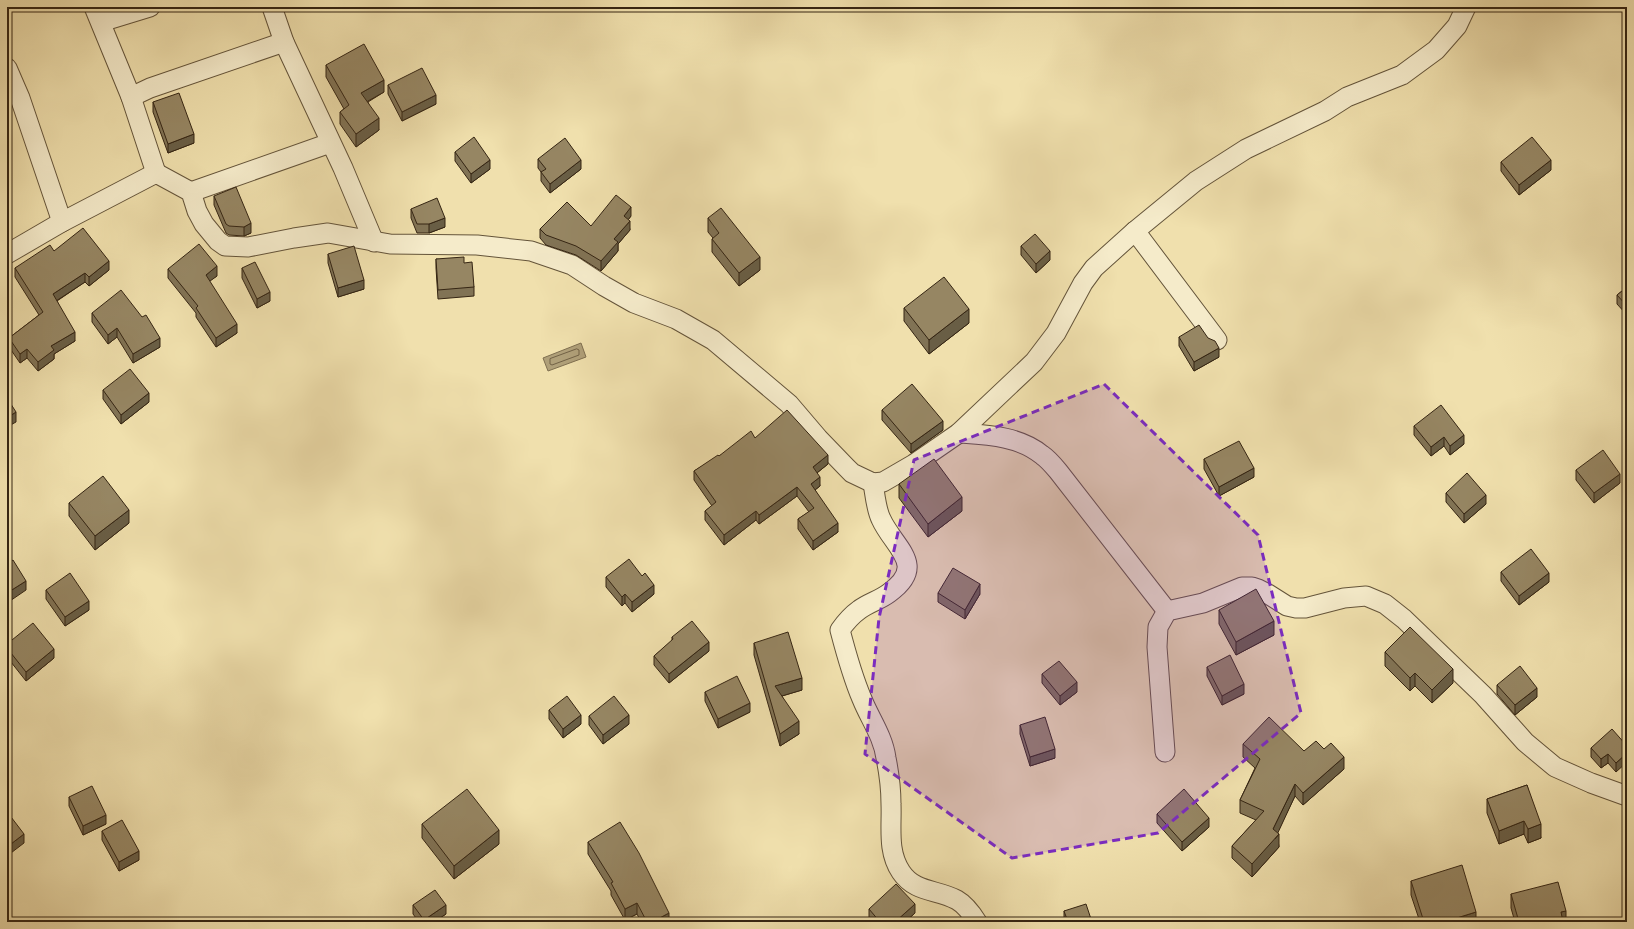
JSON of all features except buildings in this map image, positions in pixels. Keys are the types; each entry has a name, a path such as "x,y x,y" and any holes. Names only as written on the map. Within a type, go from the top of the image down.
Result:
{"street":[{"path":"150,7 97,14 130,97 156,174 191,192 197,211 204,224 218,241 225,246 248,248 294,238 328,233 390,244 477,245 525,250 550,256 572,265 634,303 676,319 713,340 789,404 840,462 852,473 873,483 883,482 896,476 959,432 1034,362 1056,333 1083,283 1094,268 1196,181 1246,149 1325,111 1347,97 1402,75 1436,50 1457,26 1466,7"},
{"path":"272,7 284,42 374,242"},
{"path":"130,97 150,88 284,42"},
{"path":"7,68 20,98 62,222"},
{"path":"191,192 330,143"},
{"path":"7,254 62,222 156,174"},
{"path":"1135,232 1217,340"},
{"path":"959,432 1003,437 1033,449 1043,455 1058,470 1167,612"},
{"path":"873,483 880,519 901,549 905,557 908,571 904,580 888,594 858,610 840,630 862,699 882,739 892,803 891,826 893,853 901,872 910,882 932,892 958,901 977,922"},
{"path":"1165,752 1157,647 1158,627 1167,612 1203,603 1242,587 1258,589 1287,606 1296,608 1305,608 1344,598 1366,596 1385,604 1404,618 1483,694 1525,742 1555,767 1591,783 1627,796"}],"highlighted area":[{"path":"1104,384 1258,535 1301,713 1158,833 1012,858 865,754 879,618 914,460"}],"water":[{"path":"581,343 586,357 548,371 543,358"}]}
